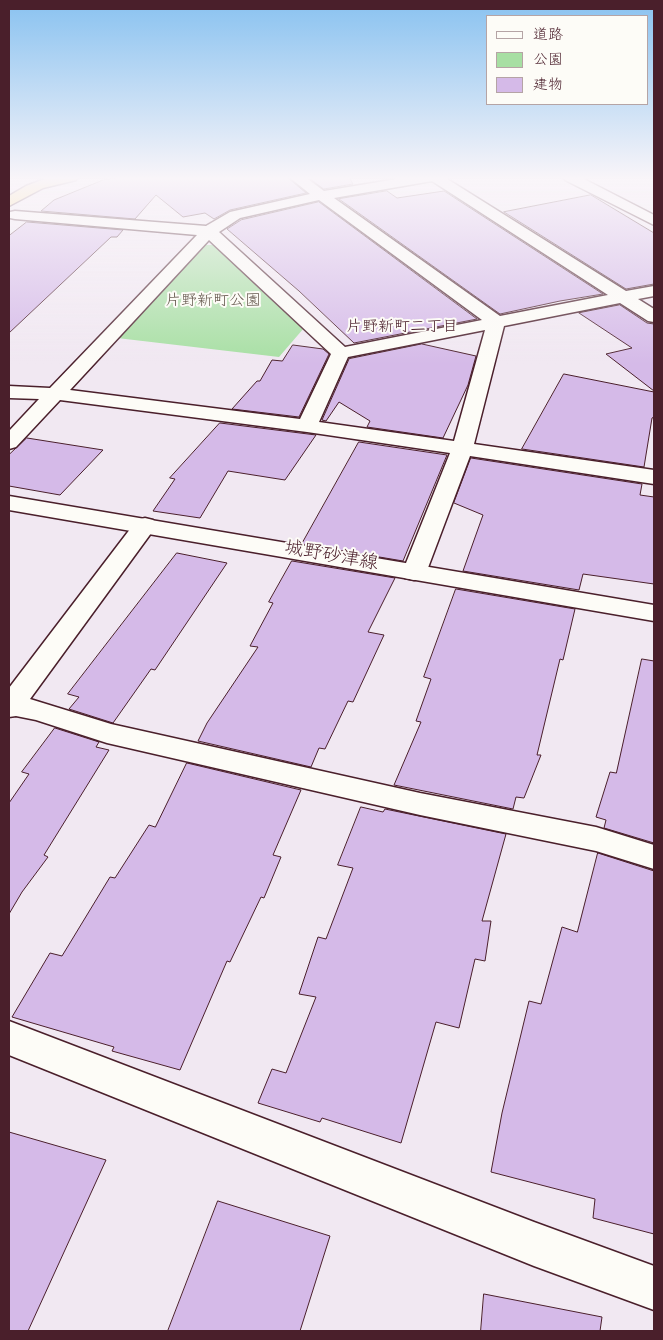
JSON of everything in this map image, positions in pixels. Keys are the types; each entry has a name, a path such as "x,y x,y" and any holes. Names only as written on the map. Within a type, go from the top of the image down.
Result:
{"street":[{"path":"9,443 201,240"},
{"path":"218,240 341,353"},
{"path":"381,240 496,322"},
{"path":"532,240 654,316"},
{"path":"341,353 654,291"},
{"path":"414,573 462,450 496,322"},
{"path":"307,426 341,353"},
{"path":"9,392 57,394 307,426 654,477"},
{"name":"城野砂津線","path":"9,503 654,613"},
{"path":"145,525 10,707 41,711 116,736 420,804 596,839 654,857"},
{"path":"9,1038 534,1244 654,1288"}],"green space":[{"name":"片野新町公園","path":"204,245 217,245 304,328 279,357 117,338"}],"building":[{"path":"9,240 108,240 9,333"},
{"path":"239,240 370,240 477,319 354,343 299,291"},
{"path":"396,240 519,240 603,294 500,314"},
{"path":"548,240 654,240 654,284 626,289"},
{"path":"620,305 647,323 654,324 654,391 606,354 632,348 579,313"},
{"path":"422,344 476,356 468,385 443,438 367,427 370,421 339,402 326,421 322,420 349,359"},
{"path":"293,345 323,349 329,354 299,417 232,409 257,381 260,381 272,360 282,361"},
{"path":"564,374 654,392 654,417 652,418 644,467 522,449"},
{"path":"220,423 316,435 285,480 228,471 200,518 153,511 175,479 170,478"},
{"path":"27,438 103,450 60,495 9,486 9,455"},
{"path":"359,442 447,455 403,561 302,544"},
{"path":"471,458 642,484 640,495 654,497 654,584 583,574 579,590 463,571 483,515 454,503"},
{"path":"177,553 227,563 155,670 151,669 113,723 69,709 79,697 68,694"},
{"path":"292,561 395,578 368,632 384,635 353,702 348,701 325,749 319,748 311,767 198,741 207,723 258,647 250,646 273,603 269,602"},
{"path":"456,589 575,609 563,660 560,659 537,755 541,755 524,798 516,797 513,809 394,785 421,722 416,721 431,679 424,677"},
{"path":"642,659 654,661 654,843 604,828 606,820 596,817 610,772 616,773"},
{"path":"55,728 99,742 96,747 109,750 44,855 48,857 22,892 9,914 9,803 29,774 22,772"},
{"path":"187,763 301,790 273,855 281,857 264,898 261,897 230,962 227,961 180,1070 112,1051 114,1047 12,1017 50,953 62,956 110,877 115,878 149,825 155,827"},
{"path":"361,807 383,812 385,809 506,834 482,921 491,921 485,961 475,959 459,1028 436,1022 401,1143 322,1118 320,1122 258,1103 272,1069 286,1073 316,997 299,994 318,937 326,939 353,868 338,865"},
{"path":"598,853 654,871 654,1234 593,1218 595,1199 491,1172 502,1113 529,1001 541,1004 562,927 577,932"},
{"path":"9,1132 106,1160 28,1331 9,1331"},
{"path":"218,1201 330,1236 300,1331 168,1331"},
{"path":"484,1294 602,1317 600,1331 481,1331"}],"district":[{"name":"片野新町二丁目","path":"402,329"}]}
